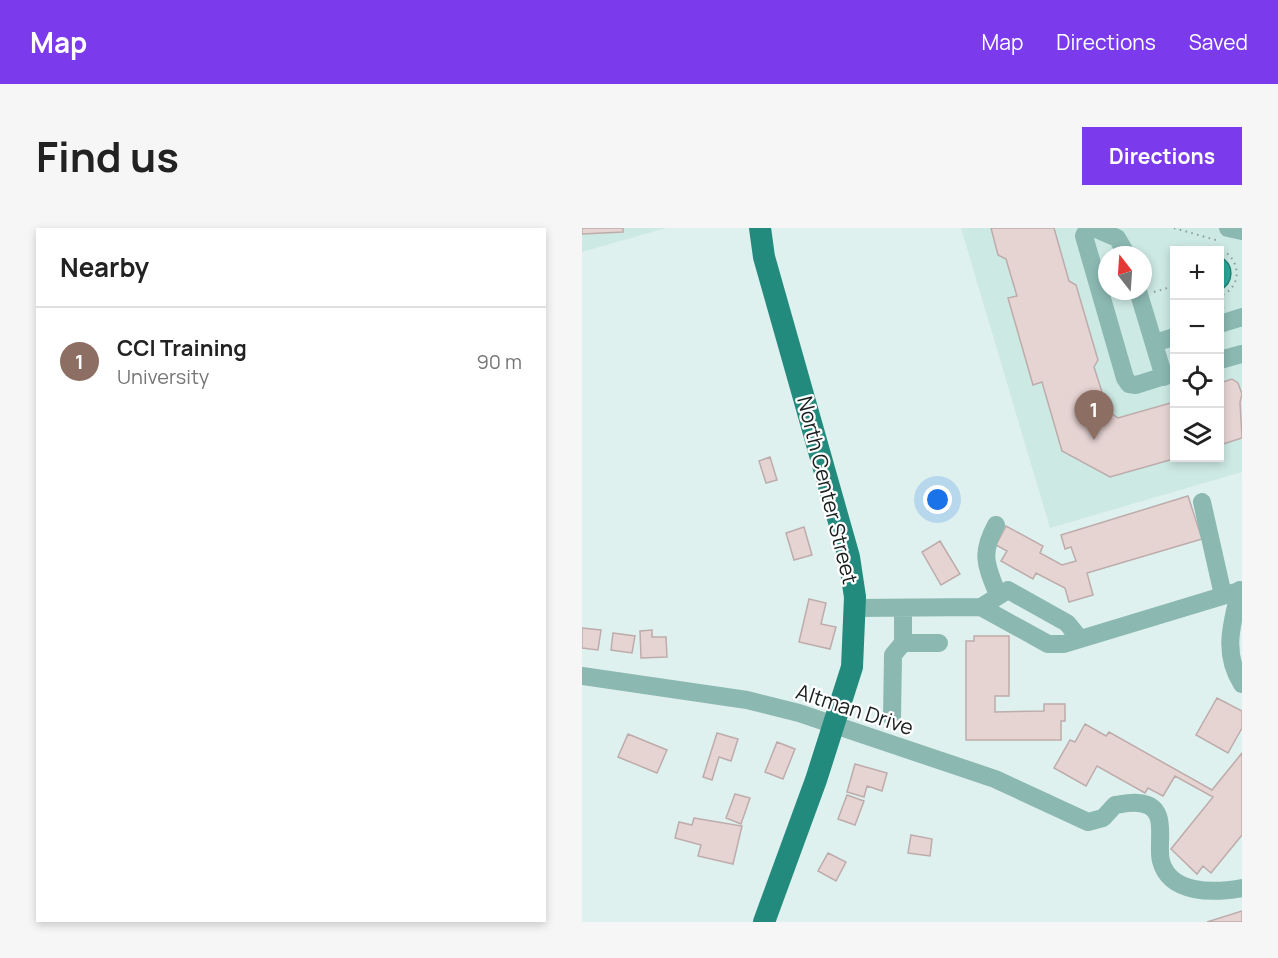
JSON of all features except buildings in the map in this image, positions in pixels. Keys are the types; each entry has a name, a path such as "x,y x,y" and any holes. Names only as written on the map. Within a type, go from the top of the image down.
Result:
{"main road":[{"name":"North Center Street","path":"760,228 764,257 849,557 855,608 852,667 834,725 764,922"}],"street":[{"path":"1088,228 1084,236 1125,378 1129,384 1136,385 1169,375 1154,344 1145,300"},
{"path":"1094,228 1118,238 1122,246"},
{"path":"1224,234 1242,231"},
{"path":"1154,344 1170,338"},
{"path":"1224,359 1242,354"},
{"path":"1202,502 1235,592 1228,641 1231,662 1242,684"},
{"path":"996,525 986,544 988,570 998,595"},
{"path":"981,608 1008,590 1067,623 1080,639"},
{"path":"855,608 981,608 1048,644 1064,644 1235,592"},
{"path":"892,718 893,655 903,643 903,608"},
{"path":"903,643 939,643"},
{"name":"Altman Drive","path":"582,676 747,699 834,725 995,779 1088,822 1103,818 1115,805 1140,802 1149,806 1161,822 1161,862 1173,880 1193,889 1221,892 1242,888"}],"path":[{"path":"1174,228 1224,234"},
{"path":"1224,251 1236,264 1236,281 1232,289 1224,294"},
{"path":"1152,290 1170,287"},
{"path":"1222,300 1229,317"}],"shaded area":[{"path":"582,228 666,228 582,252"},
{"path":"961,228 1242,228 1242,472 1050,528"}],"water":[{"path":"1224,259 1231,274 1224,288"}],"place":[{"name":"CCI Training","path":"1094,440"}]}
